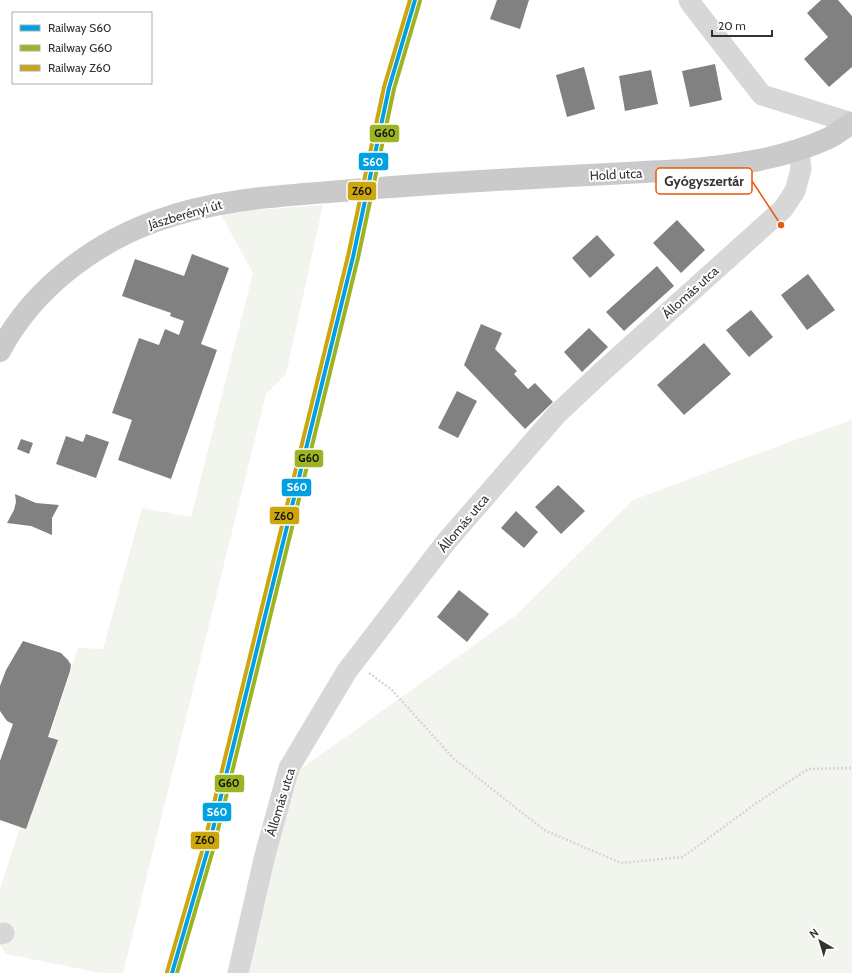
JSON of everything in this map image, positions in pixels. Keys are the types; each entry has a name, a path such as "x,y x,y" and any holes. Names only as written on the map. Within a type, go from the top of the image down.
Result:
{"main road":[{"name":"Hold utca","path":"419,184 683,170 726,166 800,150 830,137 852,123"},
{"name":"Jászberényi út","path":"0,351 16,325 60,277 81,260 98,249 134,230 156,221 225,202 419,184"}],"street":[{"path":"689,0 762,95 852,123"},
{"name":"Állomás utca","path":"238,973 265,855 289,768 347,671 446,542 557,414 783,209 795,191 801,169 800,150"}],"path":[{"path":"354,662 392,690 454,759 544,830 620,863 683,857 755,804 808,769 852,768"}],"shaded area":[{"path":"323,205 286,374 266,394 123,973 101,973 6,954 0,944 0,889 78,648 103,649 142,508 191,517 253,273 220,213"},
{"path":"852,420 852,973 247,973 274,856 298,771 515,616 633,500"}],"building":[{"path":"497,0 529,0 520,29 490,19"},
{"path":"821,0 838,0 852,16 852,67 829,87 804,59 828,37 807,13"},
{"path":"715,64 722,100 690,107 682,71"},
{"path":"584,67 595,109 567,117 556,75"},
{"path":"651,70 658,104 625,111 619,76"},
{"path":"677,220 705,250 681,273 653,243"},
{"path":"597,235 615,255 590,278 572,258"},
{"path":"192,254 229,268 201,344 217,350 171,479 118,460 132,420 112,413 139,338 159,345 165,329 179,335 184,321 170,316 171,313 122,296 135,259 184,276"},
{"path":"657,266 674,286 624,331 606,312"},
{"path":"808,274 835,310 807,330 781,295"},
{"path":"751,310 773,337 749,357 726,330"},
{"path":"481,324 502,333 495,349 517,371 514,374 528,389 535,383 553,402 525,429 464,365"},
{"path":"589,328 608,347 582,372 564,352"},
{"path":"704,343 731,374 684,415 657,385"},
{"path":"457,391 477,401 458,438 438,428"},
{"path":"86,434 109,442 96,478 56,464 66,436 83,442"},
{"path":"21,439 33,443 29,454 17,449"},
{"path":"558,485 585,511 561,534 535,507"},
{"path":"15,494 36,503 59,505 52,518 52,535 31,526 7,523 14,510 16,502"},
{"path":"516,511 538,532 524,548 501,528"},
{"path":"459,590 489,614 467,642 437,617"},
{"path":"23,641 61,653 71,665 48,737 58,740 26,829 0,820 0,761 13,724 7,721 0,711 0,686 6,670"}],"rail line":[{"name":"Z60","path":"167,972 203,848 348,256 384,87 410,0"},
{"name":"S60","path":"172,973 208,849 353,257 389,88 415,0"},
{"name":"G60","path":"177,973 213,850 358,258 394,89 420,1"}],"place":[{"name":"Gyógyszertár","path":"781,225"}]}
